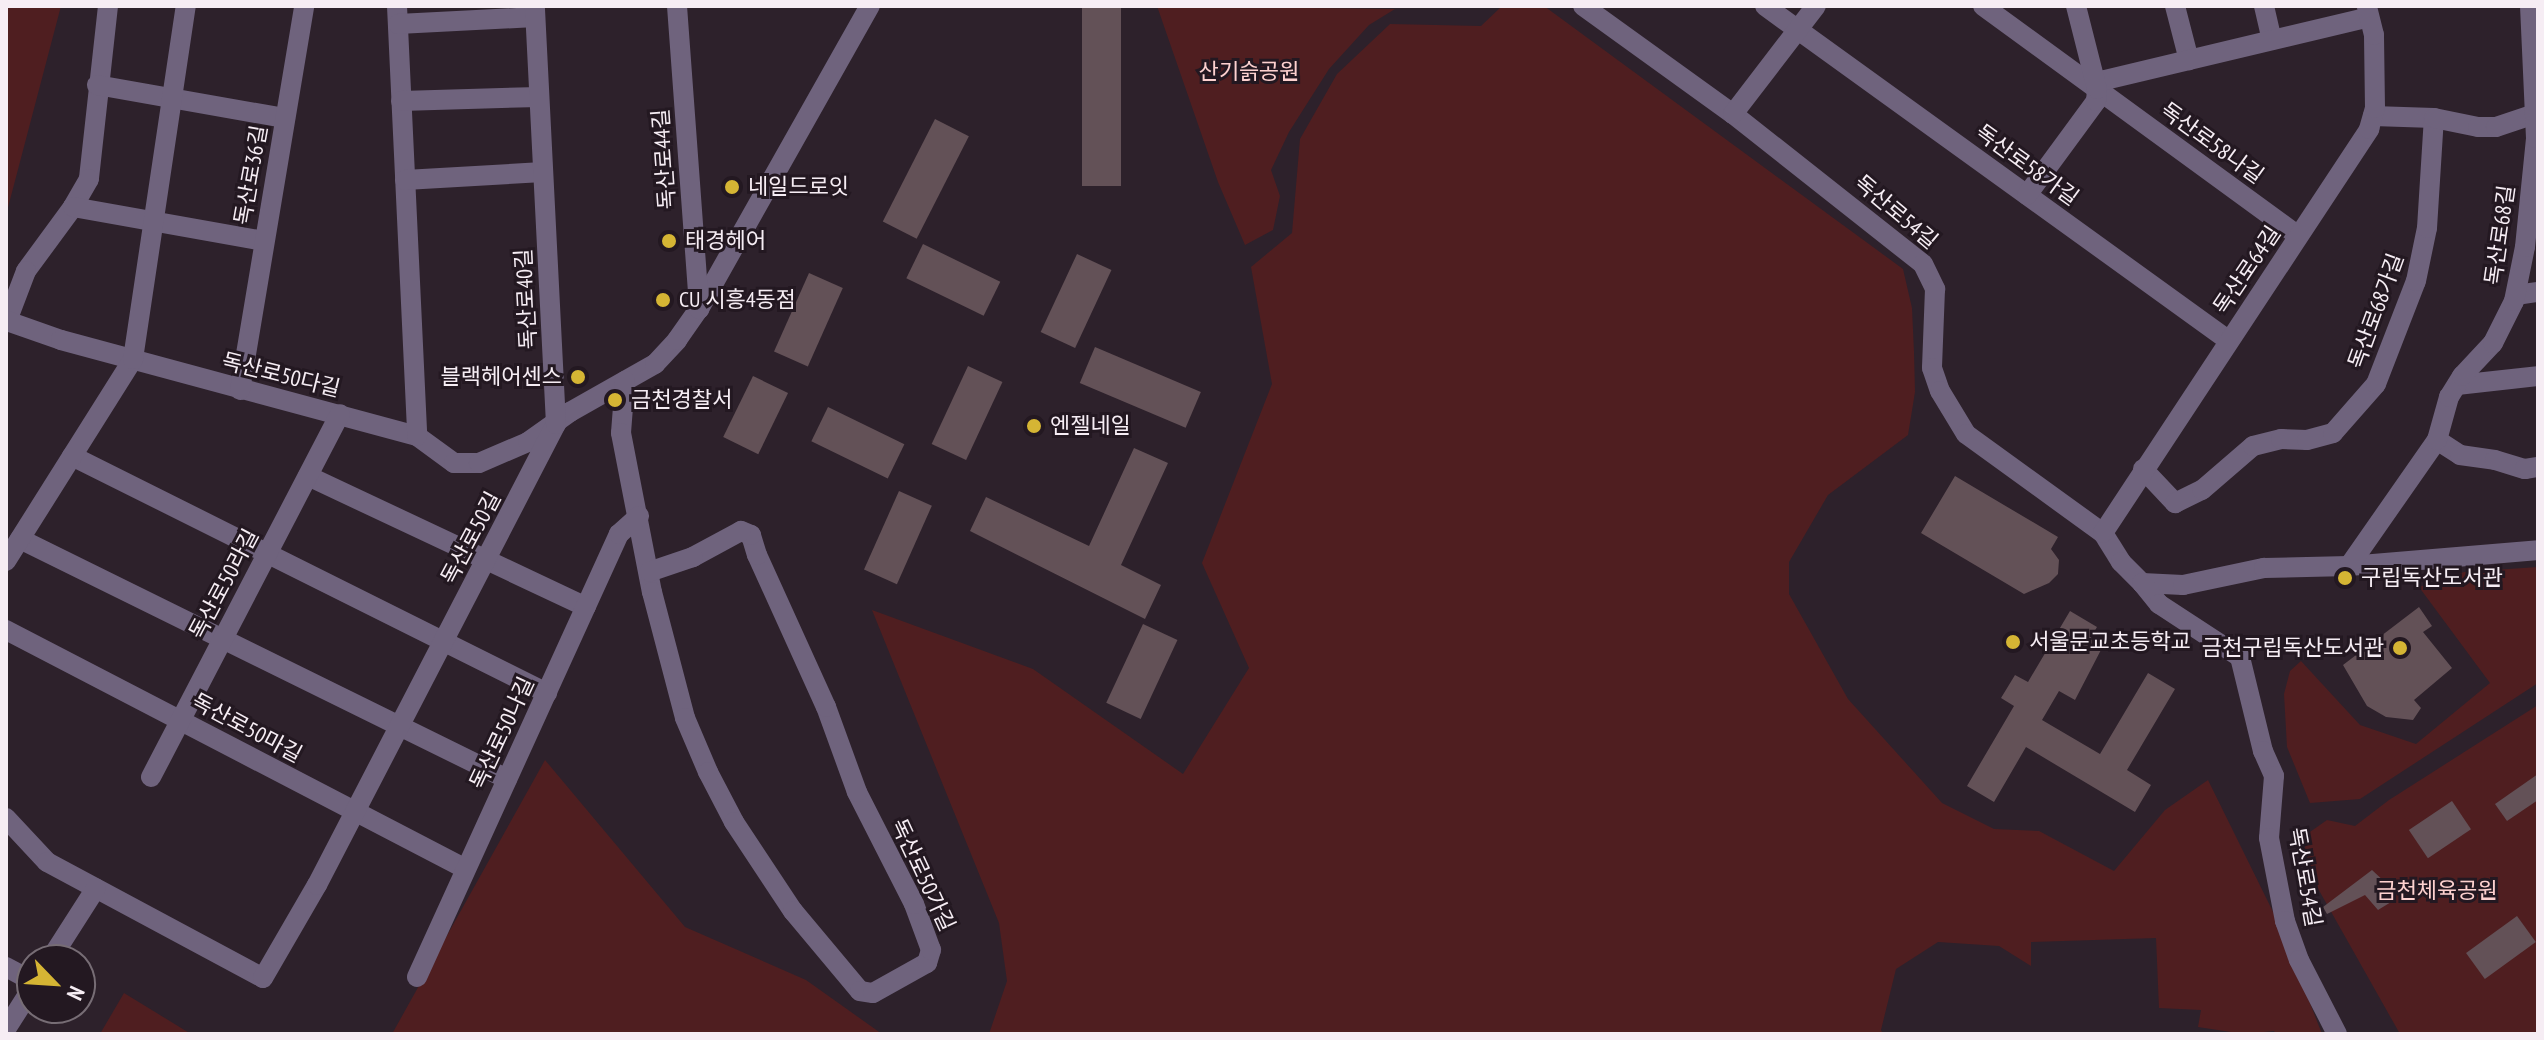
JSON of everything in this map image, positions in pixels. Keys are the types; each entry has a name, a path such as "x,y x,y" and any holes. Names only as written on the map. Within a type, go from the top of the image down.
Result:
{"street":[{"name":"독산로50다길","path":"108,6 89,179 73,207 26,271 7,321 240,390 417,436 454,463 479,463 528,442 556,424"},
{"path":"6,561 133,359 186,6"},
{"name":"독산로36길","path":"240,390 304,6"},
{"name":"독산로44길","path":"677,6 699,309"},
{"path":"556,424 655,364 699,309 870,6"},
{"name":"독산로54길","path":"1583,6 1733,114 1923,264 1935,289 1932,368 1940,391 1966,434 2103,533 2121,562 2159,604 2240,657 2263,751 2274,776 2269,838 2285,921 2299,960 2337,1034"},
{"name":"독산로58가길","path":"1765,6 2228,340"},
{"path":"1733,114 1816,6"},
{"name":"독산로58나길","path":"1983,6 2298,236"},
{"path":"2027,195 2096,101 2097,89 2076,6"},
{"path":"2175,6 2189,60"},
{"path":"2264,6 2272,40"},
{"name":"독산로68길","path":"2349,566 2437,440 2457,385 2493,343 2516,295 2534,197 2537,113 2533,9"},
{"name":"독산로40길","path":"405,180 397,15 535,11 556,424"},
{"name":"독산로64길","path":"2097,89 2105,80 2272,40 2368,11 2374,35 2373,116 2369,129 2103,533"},
{"path":"97,85 173,97"},
{"name":"독산로36길","path":"173,97 285,118"},
{"path":"401,101 539,97"},
{"path":"2373,116 2434,118 2487,127 2537,113"},
{"name":"독산로68가길","path":"2143,469 2175,503 2202,490 2253,446 2281,439 2307,440 2333,433 2347,420 2376,384 2416,281 2427,228 2434,118"},
{"path":"417,436 405,180 543,172"},
{"path":"73,207 154,222"},
{"name":"독산로36길","path":"154,222 264,241"},
{"path":"2516,295 2538,292"},
{"path":"2457,385 2538,376"},
{"name":"독산로50가길","path":"625,381 621,433 649,572 685,718 734,822 793,911 860,991 873,993 927,963 931,950 914,904 857,792 826,707 751,535 741,531 693,557 649,572"},
{"name":"독산로50라길","path":"151,777 340,414"},
{"name":"독산로50길","path":"6,818 47,862 263,978 355,812 556,424"},
{"path":"2437,440 2460,455 2525,469 2538,467"},
{"path":"72,456 547,693"},
{"path":"308,476 586,607"},
{"name":"독산로50나길","path":"417,977 619,534 639,516"},
{"path":"20,539 507,779"},
{"path":"2142,583 2183,585 2264,568 2349,566 2538,550"},
{"name":"독산로50마길","path":"6,630 466,869"},
{"path":"60,944 96,888"}],"green space":[{"path":"6,6 61,6 6,215"},
{"name":"산기슭공원","path":"1157,6 1395,9 1369,25 1329,69 1289,132 1271,170 1280,196 1273,230 1245,245 1218,182"},
{"path":"1502,6 1544,6 1903,269 1912,308 1914,352 1915,392 1908,435 1828,495 1789,562 1789,594 1848,699 1942,803 1994,829 2039,831 2114,871 2165,810 2208,780 2280,926 2322,1034 2276,1034 2274,1031 2244,1034 2198,1027 2201,1010 2159,1008 2156,938 2031,942 2031,966 1999,946 1938,942 1896,969 1881,1030 1883,1034 989,1034 1007,981 999,923 872,610 1033,669 1183,774 1249,668 1202,563 1272,384 1251,267 1292,233 1300,139 1337,74 1390,24 1481,26"},
{"path":"2538,567 2538,683 2360,799 2310,803 2287,747 2284,694 2290,671 2301,661 2360,725 2416,744 2490,683 2419,587 2464,572"},
{"name":"금천체육공원","path":"2538,705 2538,1034 2400,1034 2303,862 2307,834 2327,820 2355,826 2389,800"},
{"path":"545,760 685,927 806,980 882,1034 392,1034"},
{"path":"124,993 191,1034 100,1034"}],"building":[{"path":"1082,6 1121,6 1121,186 1082,186"},
{"path":"935,119 969,136 917,239 883,221"},
{"path":"923,244 1000,282 984,316 906,278"},
{"path":"1077,254 1111,270 1075,348 1041,332"},
{"path":"809,273 843,288 808,367 774,352"},
{"path":"1095,347 1201,392 1186,428 1080,383"},
{"path":"968,366 1002,382 966,460 932,444"},
{"path":"753,376 788,393 758,454 723,437"},
{"path":"828,407 904,444 888,478 811,441"},
{"path":"1134,448 1168,463 1121,565 1161,585 1145,619 970,531 986,497 1089,546"},
{"path":"1955,476 2058,537 2051,549 2059,560 2058,574 2049,583 2024,594 1921,533"},
{"path":"899,491 932,506 897,584 864,570"},
{"name":"금천구립독산도서관","path":"2419,607 2432,626 2423,632 2452,668 2414,700 2421,708 2413,720 2386,717 2367,706 2343,665"},
{"path":"2070,611 2097,627 2090,639 2103,646 2075,700 2059,691 2042,720 2100,754 2148,673 2175,689 2127,770 2151,785 2135,812 2026,747 1994,802 1967,786 2014,706 2001,698 2015,675 2028,682"},
{"path":"1143,624 1177,640 1141,719 1106,703"},
{"path":"2538,774 2538,800 2507,821 2495,804"},
{"path":"2452,801 2471,829 2428,858 2409,830"},
{"path":"2372,870 2387,884 2396,899 2378,910 2365,895 2327,914 2323,907"},
{"path":"2517,916 2536,942 2485,979 2466,953"}],"place":[{"name":"네일드로잇","path":"732,187"},
{"name":"태경헤어","path":"669,241"},
{"name":"CU 시흥4동점","path":"663,300"},
{"name":"블랙헤어센스","path":"578,377"},
{"name":"금천경찰서","path":"615,400"},
{"name":"엔젤네일","path":"1034,426"},
{"name":"구립독산도서관","path":"2345,578"},
{"name":"서울문교초등학교","path":"2013,642"},
{"name":"금천구립독산도서관","path":"2400,648"}]}
